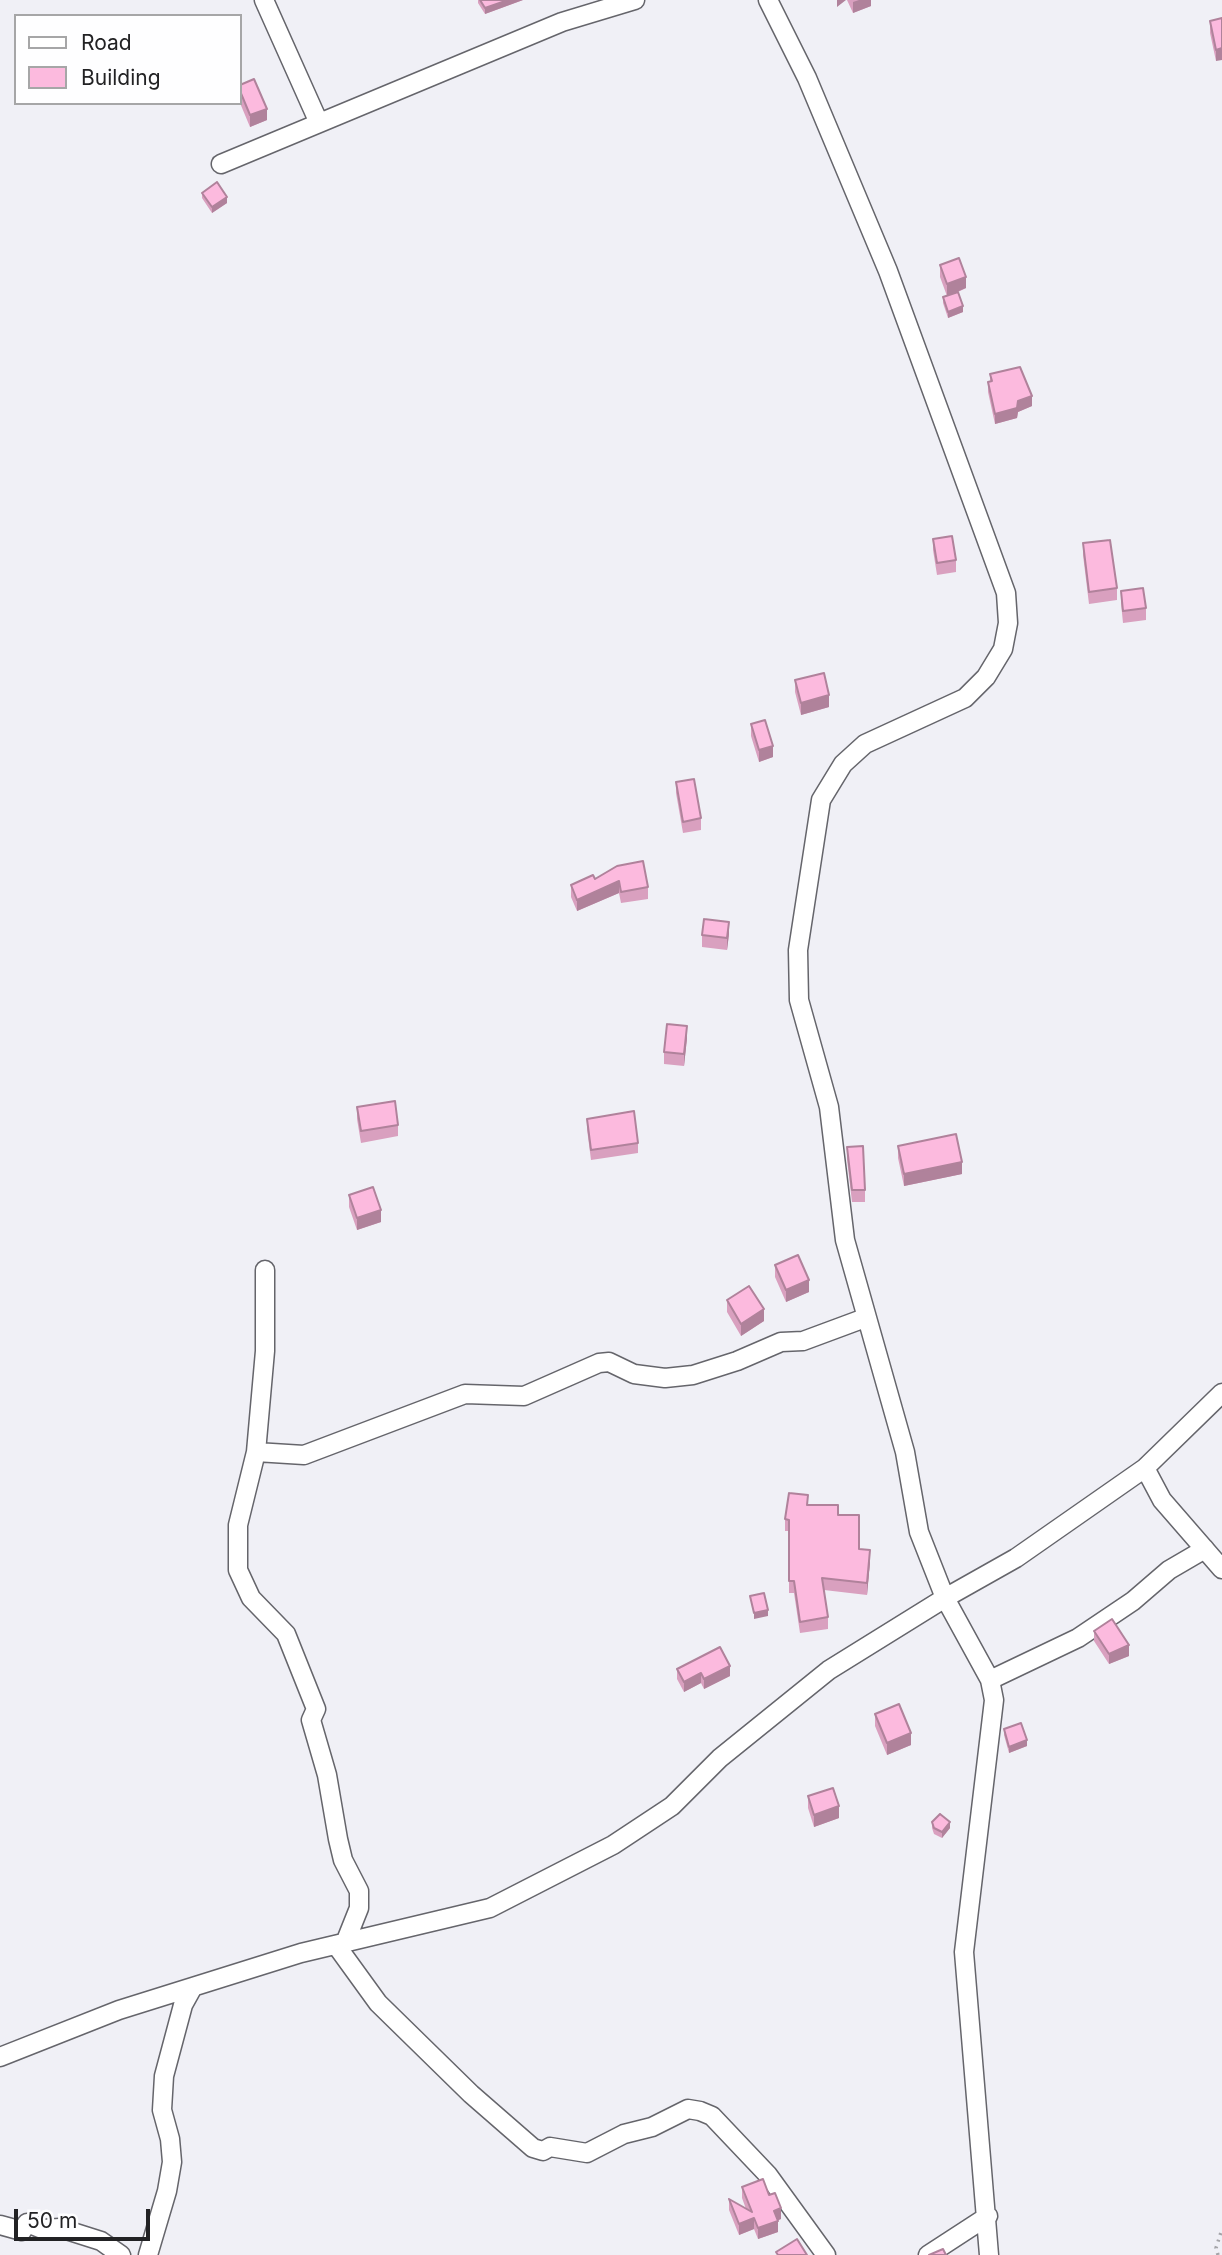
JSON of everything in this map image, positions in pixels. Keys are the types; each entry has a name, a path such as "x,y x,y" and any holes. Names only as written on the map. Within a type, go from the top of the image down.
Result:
{"street":[{"path":"264,0 319,123"},
{"path":"221,164 562,22 635,0"},
{"path":"768,0 807,78 888,271 1006,593 1003,649 986,677 965,698 865,744 843,764 821,800 798,950 799,1000 829,1107 845,1240 905,1452 919,1532 945,1598 990,1680 994,1700 964,1952 988,2216 989,2255"},
{"path":"265,1270 265,1351 256,1452 238,1525 238,1570 251,1598 286,1634 316,1709 311,1720 327,1775 338,1839 344,1860 359,1891 359,1908 341,1944"},
{"path":"256,1452 304,1455 465,1394 524,1396 599,1363 610,1362 634,1374 666,1378 693,1375 737,1361 781,1342 803,1341 865,1318"},
{"path":"0,2057 119,2010 193,1987 341,1944 490,1908 613,1845 672,1806 720,1758 829,1670 945,1598 1016,1558 1145,1468 1222,1393"},
{"path":"1145,1468 1162,1500 1222,1569"},
{"path":"990,1680 1077,1638 1133,1601 1169,1570 1206,1549"},
{"path":"341,1944 378,2003 471,2094 533,2148 587,2153 624,2134 652,2127 688,2109 700,2111 712,2116 768,2175 826,2255"},
{"path":"148,2255 167,2191 172,2162 170,2139 162,2110 164,2076 170,2062 183,2005 193,1987"},
{"path":"928,2255 988,2216"},
{"path":"0,2225 22,2231 27,2223 42,2229 60,2228 101,2241 121,2255"}],"path":[{"path":"1218,2255 1216,2248 1222,2229"}],"building":[{"path":"480,0 508,0 485,8"},
{"path":"1222,18 1222,48 1216,50 1210,21"},
{"path":"254,79 267,109 250,115 242,96 242,84"},
{"path":"217,182 227,197 212,207 202,193"},
{"path":"959,258 966,277 947,284 940,265"},
{"path":"958,292 963,306 948,312 943,297"},
{"path":"1020,367 1032,396 1018,401 1017,408 995,414 988,382 992,381 990,374"},
{"path":"952,536 956,560 937,563 933,539"},
{"path":"1110,540 1117,588 1089,592 1083,543"},
{"path":"1143,588 1146,608 1123,611 1121,591"},
{"path":"824,673 829,695 801,703 795,680"},
{"path":"765,720 773,746 759,750 751,724"},
{"path":"694,779 701,818 683,822 676,782"},
{"path":"643,861 648,887 621,892 619,881 577,900 571,885 593,875 595,879 617,866"},
{"path":"704,919 729,922 727,938 702,935"},
{"path":"667,1024 687,1026 684,1054 664,1052"},
{"path":"395,1101 398,1125 361,1131 357,1107"},
{"path":"634,1111 638,1143 591,1150 587,1119"},
{"path":"956,1134 962,1162 904,1174 898,1146"},
{"path":"863,1146 865,1190 852,1190 847,1147"},
{"path":"373,1187 381,1210 357,1218 349,1195"},
{"path":"798,1255 809,1280 786,1290 775,1265"},
{"path":"749,1286 764,1309 741,1324 727,1300"},
{"path":"789,1493 808,1495 807,1505 838,1505 838,1515 859,1515 859,1549 870,1550 867,1583 822,1578 828,1617 800,1622 794,1581 789,1581 789,1520 785,1519"},
{"path":"764,1593 768,1610 754,1613 750,1596"},
{"path":"1112,1619 1129,1645 1109,1654 1094,1631"},
{"path":"720,1647 730,1666 704,1679 701,1673 684,1682 677,1669"},
{"path":"899,1704 911,1733 887,1743 875,1714"},
{"path":"1021,1723 1027,1740 1009,1747 1004,1729"},
{"path":"833,1788 839,1806 814,1815 808,1796"},
{"path":"940,1814 950,1822 942,1832 934,1828 932,1822"},
{"path":"763,2179 769,2195 775,2193 781,2208 774,2211 778,2221 758,2228 754,2218 739,2224 729,2199 752,2212 742,2187"},
{"path":"797,2239 807,2255 778,2255 776,2252"},
{"path":"943,2249 946,2255 929,2255"}]}
